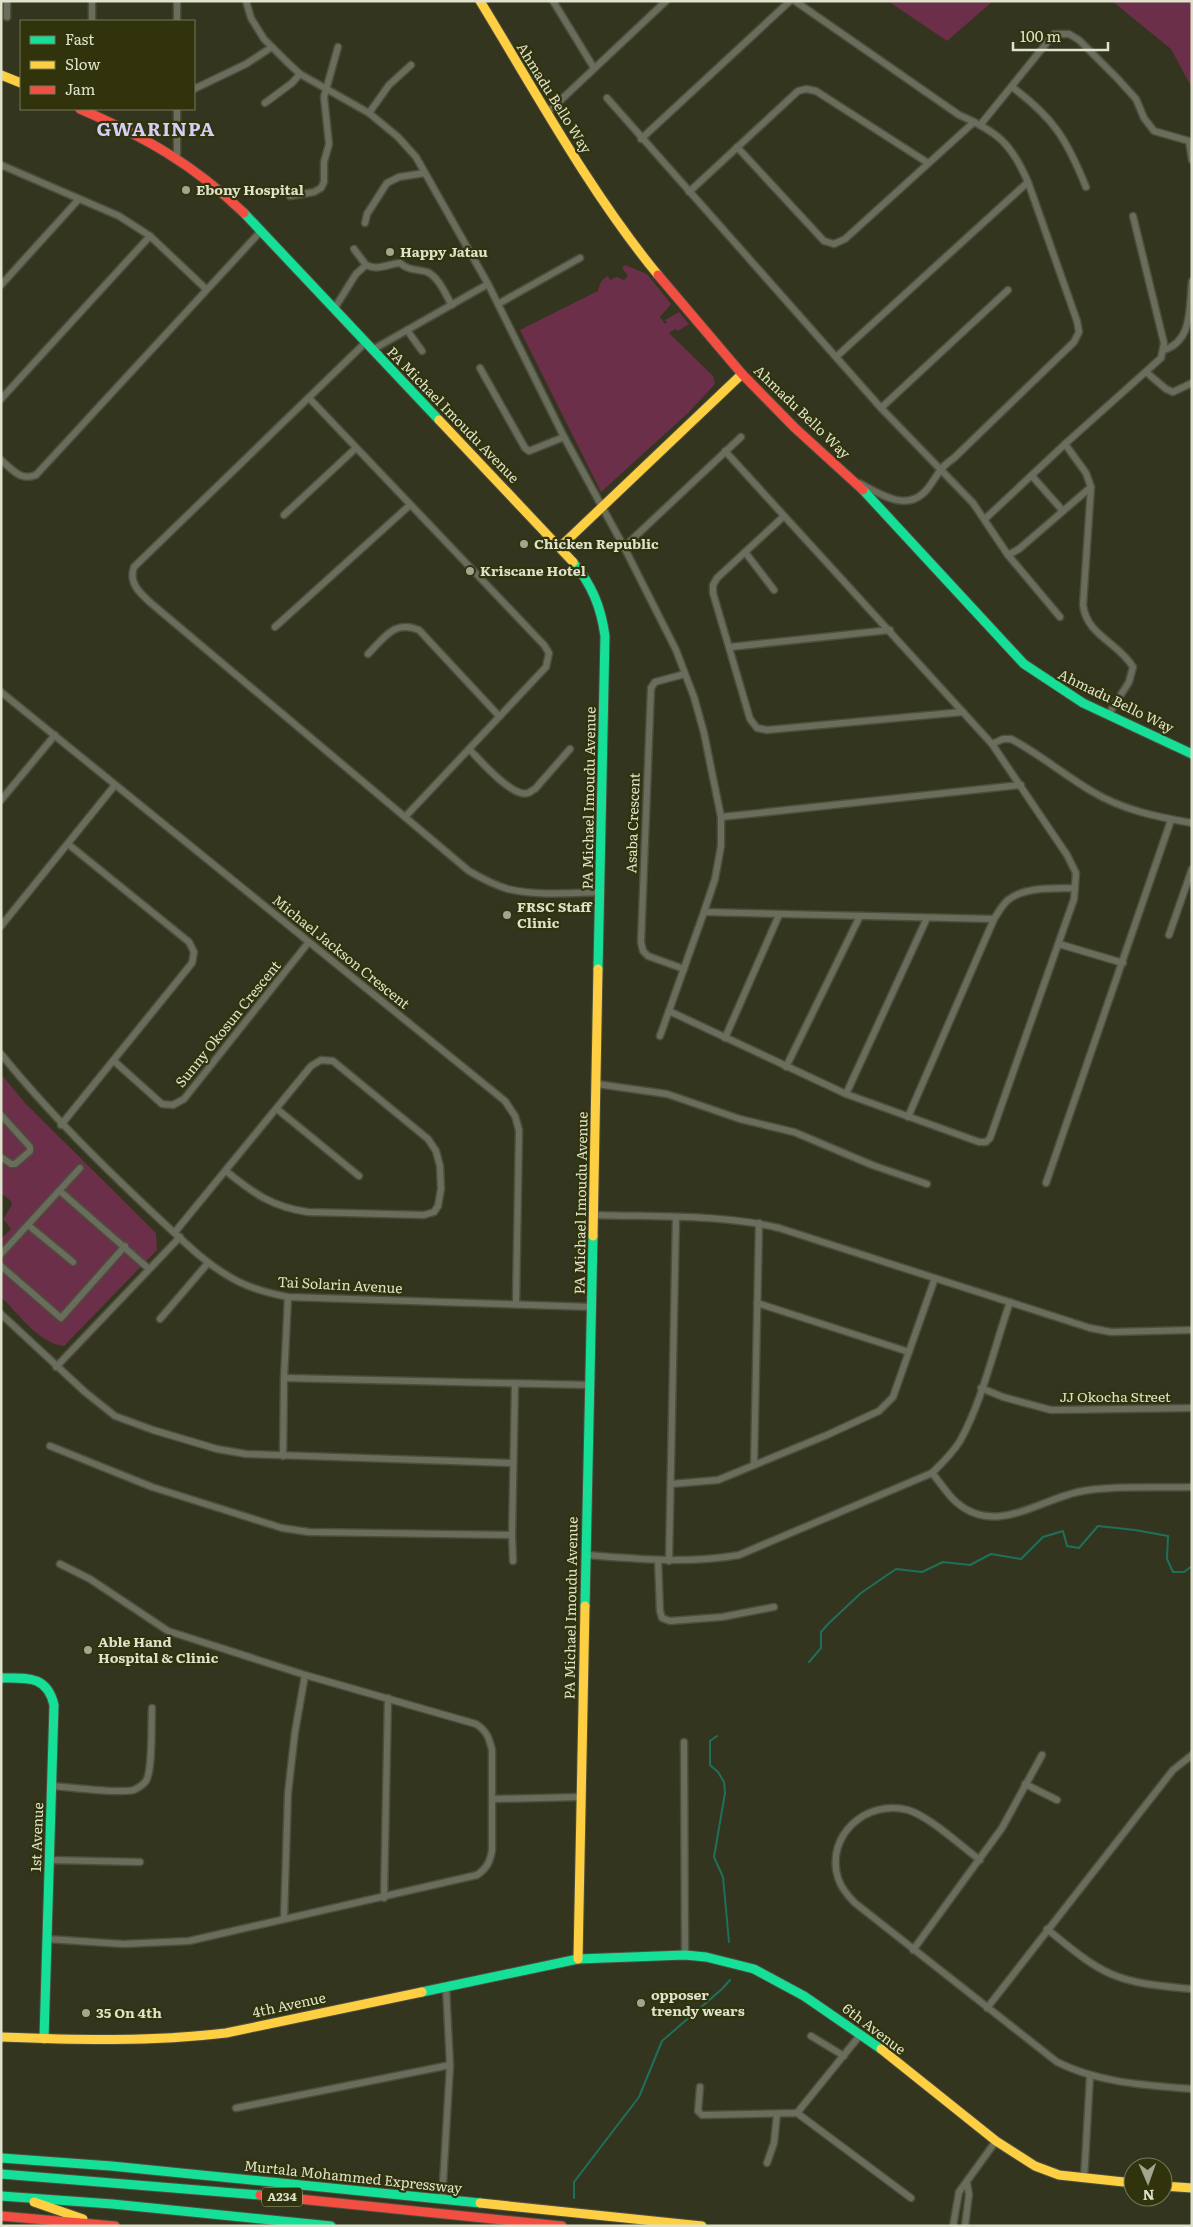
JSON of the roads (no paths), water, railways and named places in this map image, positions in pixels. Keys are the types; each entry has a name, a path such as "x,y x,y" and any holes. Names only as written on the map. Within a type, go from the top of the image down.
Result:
{"main road":[{"name":"Ahmadu Bello Way","path":"480,1 547,113 628,237 742,374 795,428 854,480 1024,664 1048,683 1108,715 1192,754"},
{"path":"1,75 20,83"},
{"name":"PA Michael Imoudu Avenue","path":"91,111 177,157 219,190 261,230 369,347 560,547 586,577 597,596 603,614 605,636 601,892 578,1959"},
{"path":"560,547 742,374"},
{"name":"1st Avenue","path":"1,1678 34,1679 46,1684 53,1692 55,1722 44,2039"},
{"name":"6th Avenue","path":"578,1959 685,1955 734,1963 766,1974 862,2034 996,2141 1035,2166 1059,2175 1123,2182"},
{"name":"4th Avenue","path":"1,2037 113,2041 192,2038 226,2033 578,1959"},
{"name":"Murtala Mohammed Expressway","path":"1,2158 111,2166 702,2226"},
{"name":"Murtala Mohammed Expressway","path":"1,2174 241,2193 562,2226"},
{"path":"1173,2187 1192,2188"},
{"path":"241,2193 332,2188"},
{"name":"A234","path":"1,2196 331,2226"},
{"path":"18,2197 99,2224"},
{"path":"1,2216 116,2226"}],"street":[{"path":"7,1 7,17"},
{"path":"92,1 92,20"},
{"path":"177,1 177,20"},
{"path":"246,1 252,18 272,47 300,74 369,113 398,137 416,157 488,284 564,437 624,547 676,650 704,733 721,817 721,846 715,878 660,1036"},
{"path":"547,113 666,1"},
{"path":"641,139 790,1"},
{"path":"794,1 960,115 978,123 1001,138 1022,167 1077,321 1077,338 954,458 940,468 932,484 921,497 914,501 906,502 885,497 854,480"},
{"path":"555,2 594,68"},
{"path":"738,147 824,241 834,244 845,239 928,164 978,123 1012,87 1054,34 1069,34 1078,40 1136,99 1144,118 1154,130 1189,141 1192,160"},
{"path":"195,89 246,64 272,47"},
{"path":"290,196 314,192 321,188 324,182 324,162 329,144 325,105 326,88 338,47"},
{"path":"369,113 388,85 411,65"},
{"path":"265,103 292,83 300,74"},
{"path":"1012,87 1036,104 1049,118 1073,155 1086,187"},
{"path":"689,192 798,91 806,88 816,91 928,164"},
{"path":"607,98 641,139 881,408 974,503 1008,555 1060,617"},
{"path":"177,110 177,157"},
{"path":"1,165 119,216 150,236 206,289"},
{"path":"365,223 367,214 387,182 399,177 425,173"},
{"path":"836,357 1028,182"},
{"path":"1,285 79,198"},
{"path":"985,520 1065,444 1161,358 1164,343 1133,216"},
{"path":"1,460 20,477 28,478 36,474 261,230"},
{"path":"1,399 150,236"},
{"path":"354,249 366,266 377,269 388,264 400,264 407,269 426,272 435,278 452,304"},
{"path":"498,304 580,258"},
{"path":"334,309 356,274 366,266"},
{"path":"1164,350 1174,347 1181,342 1187,330 1192,280"},
{"path":"488,284 407,330 369,347 310,399 134,567 132,580 139,592 152,604 469,871 486,881 508,889 536,892 601,892"},
{"path":"881,408 1008,290"},
{"path":"407,330 422,351"},
{"path":"480,368 525,448 529,451 564,437"},
{"path":"1146,372 1166,390 1173,392 1192,383"},
{"path":"310,399 544,645 549,653 546,667 405,817"},
{"path":"624,547 741,437"},
{"path":"1065,444 1086,473 1091,487 1082,605 1084,617 1090,626 1128,658 1133,667 1129,682 1108,715"},
{"path":"284,515 356,448"},
{"path":"670,1011 786,1068 846,1094 979,1142 986,1142 990,1138 1072,908 1075,888 1076,873 1068,855 992,744 725,451"},
{"path":"1032,476 1063,512"},
{"path":"1008,555 1019,550 1091,487"},
{"path":"275,627 410,505"},
{"path":"784,516 717,578 713,585 713,593 750,719 757,728 767,730 964,712"},
{"path":"745,552 774,590"},
{"path":"368,654 397,627 408,626 419,630 499,716"},
{"path":"730,647 890,630"},
{"name":"Asaba Crescent","path":"684,969 648,956 641,942 651,688 655,682 685,674"},
{"name":"Michael Jackson Crescent","path":"1,692 308,943 452,1056 505,1101 515,1116 518,1130 516,1304"},
{"path":"1,800 55,735"},
{"path":"992,744 1003,739 1023,745 1091,792 1112,803 1172,820 1192,823"},
{"path":"469,749 510,789 520,793 528,793 535,789 570,749"},
{"path":"1,926 115,785"},
{"path":"721,817 1021,785"},
{"path":"1046,1183 1172,820"},
{"path":"61,1125 192,963 194,952 188,942 68,844"},
{"path":"1169,935 1192,869"},
{"path":"908,1117 994,919 1009,899 1019,894 1039,890 1075,888"},
{"path":"704,912 994,919"},
{"path":"725,1038 779,915"},
{"path":"786,1068 860,916"},
{"path":"846,1094 927,918"},
{"name":"Sunny Okosun Crescent","path":"114,1061 162,1104 173,1105 184,1099 308,943"},
{"path":"1059,944 1123,963"},
{"name":"Tai Solarin Avenue","path":"1,1054 61,1125 177,1235 208,1263 231,1278 258,1291 288,1297 592,1307"},
{"path":"56,1366 149,1269 226,1170 311,1066 321,1060 333,1061 428,1138 436,1151 440,1166 438,1206 434,1212 424,1216 290,1210 266,1201 226,1170"},
{"path":"597,1084 667,1094 740,1119 794,1132 872,1165 928,1184"},
{"path":"277,1109 359,1176"},
{"path":"1,1116 30,1147 30,1151 15,1164 11,1164 1,1156"},
{"path":"1,1254 80,1168"},
{"path":"60,1191 149,1269"},
{"path":"594,1215 676,1217 759,1223 1090,1328 1112,1332 1192,1330"},
{"path":"669,1561 676,1217"},
{"path":"754,1465 759,1223"},
{"path":"28,1225 73,1262"},
{"path":"1,1266 61,1318 125,1246"},
{"path":"160,1319 208,1263"},
{"path":"671,1484 718,1480 827,1435 879,1411 893,1398 934,1278"},
{"path":"283,1456 288,1297"},
{"path":"586,1555 669,1561 711,1560 739,1556 932,1473 950,1456 960,1441 981,1388 1010,1302"},
{"path":"757,1303 909,1352"},
{"path":"1,1314 56,1366 115,1416 153,1430 217,1449 246,1454 283,1456 513,1463"},
{"path":"284,1378 590,1385"},
{"path":"513,1561 513,1463 516,1384"},
{"name":"JJ Okocha Street","path":"981,1388 1003,1397 1051,1410 1192,1408"},
{"path":"50,1446 152,1487 282,1528 308,1532 512,1536"},
{"path":"932,1473 956,1502 969,1511 986,1517 1010,1515 1079,1492 1192,1487"},
{"path":"658,1560 660,1611 662,1618 670,1621 722,1617 774,1607"},
{"path":"47,1940 123,1944 189,1941 284,1918 384,1898 477,1875 485,1869 490,1861 492,1850 492,1750 489,1737 476,1724 305,1675 168,1631 90,1580 60,1564"},
{"path":"284,1918 289,1784 295,1732 305,1675"},
{"path":"384,1898 388,1698"},
{"path":"52,1786 118,1790 132,1790 141,1786 147,1780 149,1767 152,1708"},
{"path":"684,1742 685,1955"},
{"path":"913,1950 1002,1828 1042,1755"},
{"path":"987,2008 1047,1929 1174,1770 1192,1755"},
{"path":"1025,1784 1057,1800"},
{"path":"493,1799 581,1797"},
{"path":"980,1860 923,1817 910,1810 893,1807 878,1809 862,1816 850,1825 842,1838 836,1863 838,1878 845,1892 855,1904 1057,2062 1090,2076 1126,2083 1192,2089"},
{"path":"49,1860 140,1862"},
{"path":"1047,1929 1096,1966 1111,1974 1131,1981 1192,1989"},
{"path":"442,2200 450,2065 446,1986"},
{"path":"798,2113 862,2034"},
{"path":"811,2036 844,2056"},
{"path":"236,2108 450,2065"},
{"path":"1084,2179 1090,2076"},
{"path":"700,2086 698,2111 702,2115 798,2113 911,2198"},
{"path":"767,2163 774,2143 778,2114"},
{"path":"953,2226 960,2192 996,2141"},
{"path":"965,2226 969,2194 967,2183"}],"waterway":[{"path":"809,1662 821,1648 821,1632 828,1624 861,1593 896,1569 922,1572 943,1562 970,1565 991,1554 1021,1559 1043,1537 1063,1531 1067,1546 1079,1548 1098,1526 1168,1536 1167,1559 1173,1572 1184,1572 1192,1566"},
{"path":"717,1736 710,1741 710,1765 718,1772 724,1782 725,1793 714,1857 723,1877 729,1942"},
{"path":"574,2198 574,2182 639,2097 662,2041 730,1980"}],"place":[{"name":"Ebony Hospital","path":"186,190"},
{"name":"Happy Jatau","path":"390,252"},
{"name":"Chicken Republic","path":"524,544"},
{"name":"Kriscane Hotel","path":"470,571"},
{"name":"FRSC Staff Clinic","path":"507,915"},
{"name":"Able Hand Hospital & Clinic","path":"88,1650"},
{"name":"opposer trendy wears","path":"641,2003"},
{"name":"35 On 4th","path":"86,2013"}],"district":[{"name":"GWARINPA","path":"156,129"}]}
